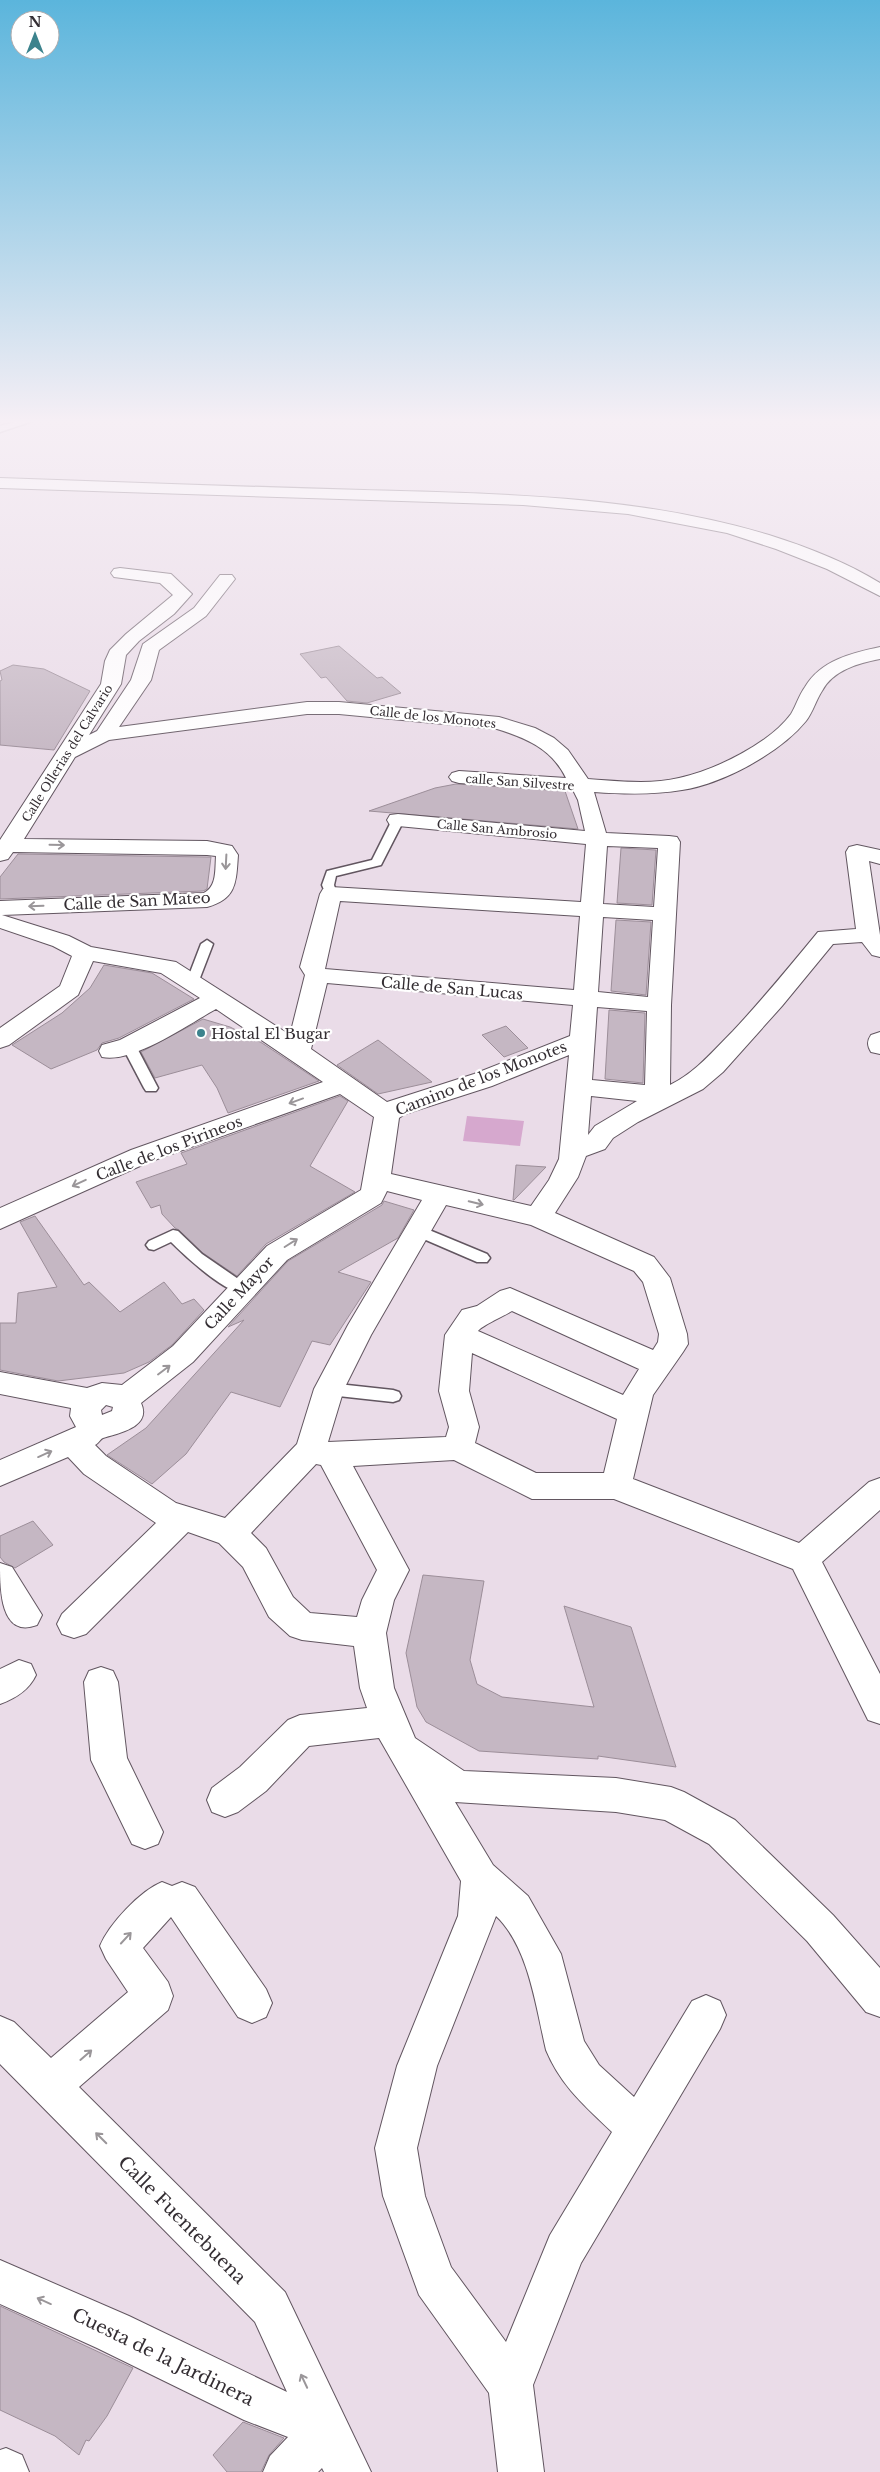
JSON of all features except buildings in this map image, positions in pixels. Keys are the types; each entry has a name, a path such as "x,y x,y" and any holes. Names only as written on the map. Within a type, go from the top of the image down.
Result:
{"main road":[{"path":"754,535 818,558 880,591"},
{"path":"780,535 818,549 880,579"},
{"name":"Calle Ollerias del Calvario","path":"6,843 69,752 111,684 116,655 146,625 178,602 183,594 165,578 120,572"},
{"path":"104,735 141,680 150,648 200,612 226,579"},
{"name":"calle San Silvestre","path":"459,777 552,782 582,786 667,786 704,777 733,766 752,756 788,729 799,717 814,687 827,672 840,664 878,652"},
{"name":"Calle de los Monotes","path":"69,752 104,735 307,708 339,708 484,721 516,728 547,742 561,754 572,768 582,786 592,813 597,839 583,1040"},
{"name":"Calle San Ambrosio","path":"398,820 597,839 669,842 664,914"},
{"name":"Calle de San Mateo","path":"0,908 207,900 215,898 223,890 227,855 224,851 207,848 6,843"},
{"path":"574,1150 590,1147 596,1143 604,1132 629,1116 694,1083 714,1066 774,1001 826,937 874,942 857,852 880,857"},
{"path":"298,1052 317,976 312,967 331,894 664,914 657,1092 650,1094 603,1091 579,1085"},
{"path":"0,921 61,941 85,953 168,967 298,1052 387,1114 370,1190 439,1194 538,1217 632,1258 650,1270 656,1278 673,1334 673,1344 639,1392 616,1486"},
{"path":"0,1040 70,990 85,953"},
{"name":"Calle de San Lucas","path":"317,976 659,1005"},
{"path":"120,1048 217,999"},
{"name":"Camino de los Monotes","path":"387,1114 396,1108 483,1080 583,1040 572,1162 567,1173 538,1217"},
{"path":"880,1040 880,1046"},
{"name":"Calle de los Pirineos","path":"0,1219 140,1156 342,1084"},
{"name":"Calle Mayor","path":"125,1400 183,1354 242,1289 282,1249 370,1190"},
{"path":"439,1194 358,1333 329,1389 321,1452 393,1570 378,1600 369,1633 377,1688 395,1734 480,1878 515,1909 542,1954 566,2050 584,2079 638,2128"},
{"path":"458,1448 464,1427 454,1391 459,1335 472,1317 484,1315 510,1298 658,1365"},
{"path":"459,1335 634,1413"},
{"path":"0,1383 90,1400"},
{"path":"0,1474 114,1425 126,1417 128,1406 125,1400 116,1394 109,1393 96,1396 90,1400 84,1411 87,1421 106,1427"},
{"path":"72,1442 95,1465 167,1514 230,1534 256,1558 266,1582 281,1607 302,1626 369,1633"},
{"path":"230,1534 321,1452 458,1448 532,1486 616,1486 804,1560 880,1709"},
{"path":"804,1560 880,1491"},
{"path":"74,1624 182,1518"},
{"path":"0,1577 25,1615"},
{"path":"101,1682 109,1760 145,1832"},
{"path":"225,1800 252,1779 300,1731 395,1734 458,1787 616,1795 670,1804 722,1832 820,1928 880,1998"},
{"path":"480,1878 477,1916 417,2066 396,2148 404,2196 434,2280 511,2385"},
{"path":"50,2086 154,1996 119,1946 172,1900 252,2003"},
{"path":"521,2472 511,2385 566,2250 706,2015"},
{"name":"Calle Fuentebuena","path":"0,2036 270,2307 348,2472"},
{"name":"Cuesta de la Jardinera","path":"0,2282 113,2332 260,2404 327,2430"},
{"path":"286,2472 327,2430"}],"lane":[{"path":"331,894 328,885 331,874 377,862 398,820"},
{"path":"192,982 207,944"},
{"path":"120,1048 151,1088"},
{"path":"417,1230 482,1258"},
{"path":"154,1245 173,1235 197,1258 242,1289"},
{"path":"329,1389 393,1396"}],"shaded area":[{"path":"467,1116 524,1121 520,1146 463,1141"}],"place":[{"name":"Hostal El Bugar","path":"201,1033"}]}
